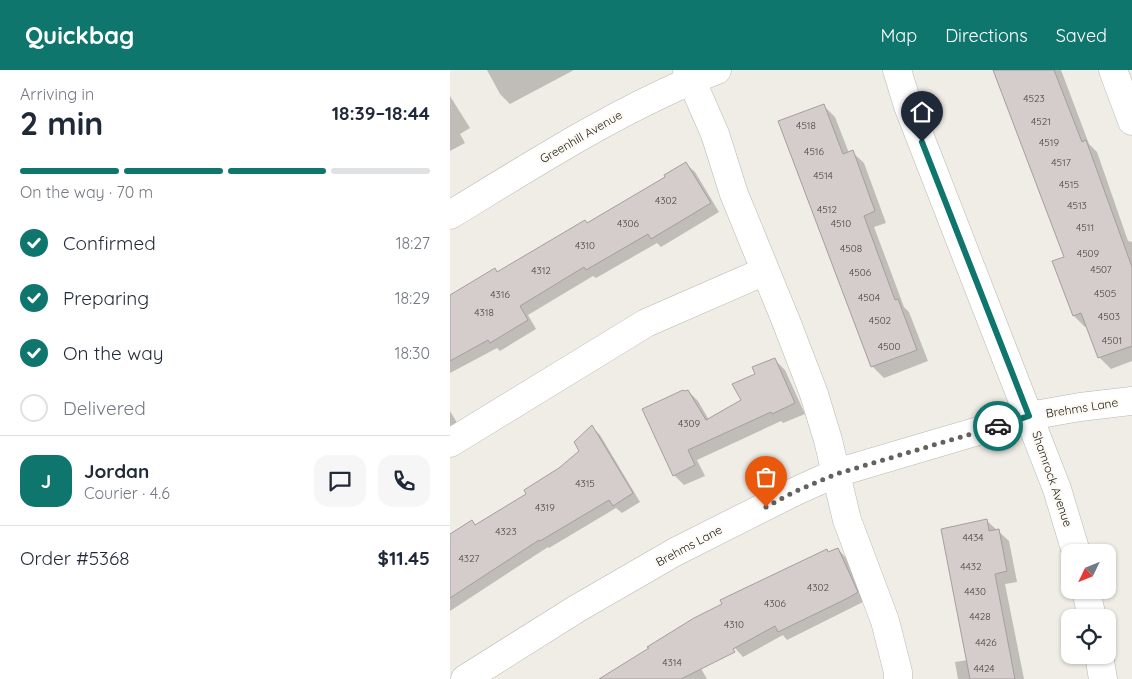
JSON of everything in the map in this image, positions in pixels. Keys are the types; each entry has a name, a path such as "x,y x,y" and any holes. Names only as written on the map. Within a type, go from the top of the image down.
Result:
{"street":[{"name":"Greenhill Avenue","path":"450,215 575,139 689,75 717,70"},
{"name":"Shamrock Avenue","path":"897,70 908,106 1057,489 1074,544"},
{"path":"1113,70 1132,121"},
{"path":"689,75 714,134 734,194 814,394 836,474 846,520 885,621 893,677"},
{"path":"450,443 646,323 765,271"},
{"name":"Brehms Lane","path":"465,679 578,608 675,552 794,492 836,474 1029,416 1080,407 1132,401"},
{"path":"1100,664 1103,679"}],"building":[{"path":"993,70 1054,70 1082,142 1086,140 1132,267 1132,346 1098,358 1081,313 1073,316 1052,261 1064,257"},
{"path":"824,104 843,154 853,150 875,211 864,216 895,300 898,299 917,350 871,367 778,121"},
{"path":"686,162 711,203 651,239 648,234 586,270 584,267 520,306 528,320 490,343 488,340 450,361 450,295 495,268 497,272 585,220 587,223 665,177 664,175"},
{"path":"775,358 795,403 688,450 695,465 673,476 642,409 683,390 688,390 706,420 741,400 732,384 755,374 752,367"},
{"path":"592,425 633,493 613,506 609,500 539,540 450,598 450,534 472,520 475,525 526,494 524,490 559,468 579,451 574,442"},
{"path":"987,519 989,531 999,529 1007,571 995,574 1015,679 970,679 941,529"},
{"path":"838,548 858,592 848,598 778,632 775,626 733,649 735,652 681,679 599,679 694,618 722,604 720,600 827,549 828,552"}],"way so far":[{"path":"766,507 794,492 836,474 998,426"}],"route":[{"path":"922,142 1029,416 998,426"}]}
